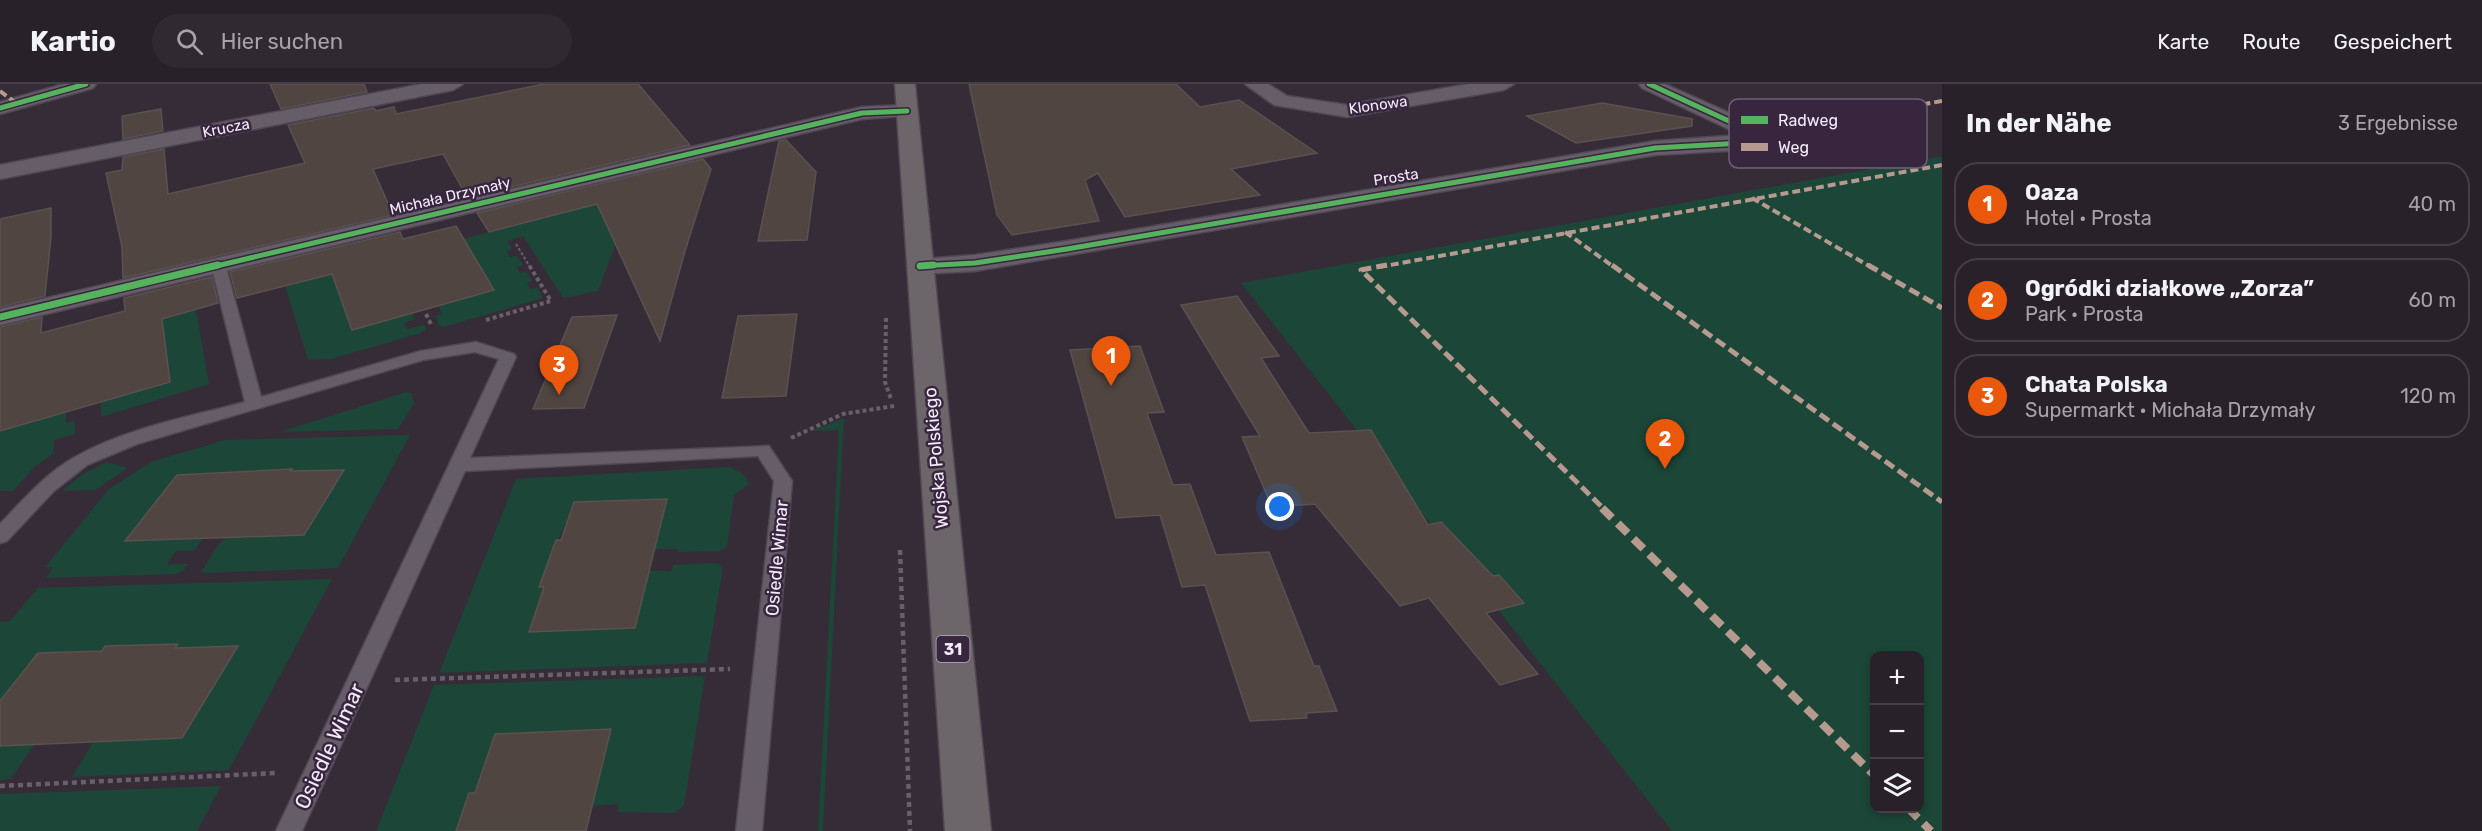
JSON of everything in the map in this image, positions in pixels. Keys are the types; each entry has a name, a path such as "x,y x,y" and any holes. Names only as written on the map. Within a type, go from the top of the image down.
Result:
{"main road":[{"name":"Wojska Polskiego","path":"905,84 968,831"}],"street":[{"path":"0,108 86,84"},
{"name":"Krucza","path":"0,172 453,84"},
{"name":"Klonowa","path":"1256,84 1281,101 1347,111 1504,84"},
{"name":"Prosta","path":"1649,84 1729,121"},
{"name":"Michała Drzymały","path":"0,317 851,116 907,111"},
{"name":"Prosta","path":"920,266 975,263 1044,253 1643,150 1729,144"}],"lane":[{"path":"218,264 254,404"},
{"name":"Osiedle Wimar","path":"0,536 46,487 81,461 131,440 421,356 476,347 508,357 289,831"},
{"path":"458,465 763,450"},
{"name":"Osiedle Wimar","path":"749,831 783,481 763,450"}],"path":[{"path":"482,321 551,302 516,244"},
{"path":"887,315 884,325 885,382 894,406 895,417"},
{"path":"763,450 843,414 894,406"},
{"path":"900,546 910,831"},
{"path":"360,681 766,667"},
{"path":"0,786 317,772"}],"green space":[{"path":"1942,156 1942,831 1672,831 1241,283 1876,168 1927,168 1927,159"},
{"path":"635,194 598,291 563,298 523,236 508,241 512,249 507,251 510,257 517,256 523,265 517,267 520,273 526,271 532,281 527,283 530,289 537,287 543,298 444,327 439,325 435,316 442,314 438,305 493,289 475,258 339,295 353,330 413,313 414,319 404,323 407,329 424,325 426,329 421,333 331,359 308,360 285,286"},
{"path":"196,310 209,384 101,417 101,402 170,382 165,343 0,362"},
{"path":"406,392 411,393 414,404 398,429 280,432"},
{"path":"66,412 66,423 75,420 75,434 54,440 53,454 33,468 13,491 0,491 0,431"},
{"path":"844,418 823,831 818,831 839,430 811,431"},
{"path":"410,435 338,568 206,573 202,571 217,546 227,537 304,535 343,470 290,471 291,469 177,475 126,540 203,538 194,551 176,551 167,564 189,564 183,571 175,574 46,578 53,568 45,567 109,489 151,462 225,440"},
{"path":"107,462 128,468 95,490 62,491 83,474"},
{"path":"729,467 744,475 749,484 734,495 727,547 720,551 678,552 678,549 655,549 667,499 574,502 539,587 544,587 529,631 635,628 649,571 671,571 673,565 717,563 723,567 707,663 439,673 516,479"},
{"path":"332,579 229,770 72,777 93,742 182,738 238,646 175,648 177,644 105,646 102,651 38,653 0,701 0,622 10,621 38,588"},
{"path":"705,676 684,806 674,813 618,812 619,804 592,806 610,729 495,734 475,793 469,793 456,831 376,831 434,685"},
{"path":"35,744 10,779 0,780 0,746"},
{"path":"221,786 197,831 0,831 0,794"}],"building":[{"path":"270,84 364,84 367,92 281,109"},
{"path":"544,84 638,84 690,145 467,197 443,154 373,169 393,215 123,278 122,247 106,173 122,170 123,157 164,149 168,194 305,163 288,125 374,108 376,111 394,107 396,114"},
{"path":"969,84 1176,84 1200,107 1239,100 1317,153 1231,169 1260,195 1125,217 1098,173 1085,180 1099,221 1012,235 997,215"},
{"path":"1602,103 1692,119 1692,126 1576,143 1527,116"},
{"path":"161,109 163,131 123,139 122,116"},
{"path":"786,140 816,172 807,240 758,241 779,141"},
{"path":"703,159 711,169 660,341 597,204 489,232 477,213"},
{"path":"51,208 51,237 45,296 0,307 0,219"},
{"path":"456,226 494,290 352,330 332,274 237,298 230,272 400,232 403,239"},
{"path":"212,277 218,303 162,319 170,382 0,431 0,327 42,317 41,333 125,311 124,298"},
{"path":"1237,296 1279,356 1261,358 1309,433 1371,430 1428,525 1441,522 1493,576 1499,575 1524,603 1486,613 1538,674 1500,685 1429,598 1400,606 1315,504 1272,507 1242,437 1260,436 1181,305"},
{"path":"797,314 786,396 722,398 738,316"},
{"path":"617,315 584,408 533,409 572,317"},
{"path":"1140,346 1164,412 1147,413 1173,485 1190,484 1216,555 1269,552 1314,666 1319,666 1337,711 1306,713 1307,718 1250,721 1205,585 1182,587 1160,515 1116,518 1070,350"},
{"path":"292,469 290,471 344,470 304,535 125,541 177,475"},
{"path":"667,499 635,628 529,632 544,587 539,587 556,540 561,540 574,502"},
{"path":"178,644 175,648 238,646 182,738 0,746 0,701 38,653 102,651 105,646"},
{"path":"611,729 586,831 456,831 469,793 475,793 495,734"}],"marked path":[{"path":"0,91 16,103"},
{"path":"1927,104 1942,101"},
{"path":"1927,168 1942,165"},
{"path":"1870,771 1361,270 1925,168"},
{"path":"1752,198 1942,308"},
{"path":"1565,232 1942,502"},
{"path":"1913,813 1931,831"}],"cycle path":[{"path":"0,108 86,84"},
{"path":"1649,84 1729,121"},
{"path":"0,317 862,113 907,111"},
{"path":"920,266 975,263 1067,249 1655,148 1729,144"}],"place":[{"name":"Oaza","path":"1111,386"},
{"name":"Chata Polska","path":"559,395"},
{"name":"Ogródki działkowe „Zorza”","path":"1665,469"}]}
